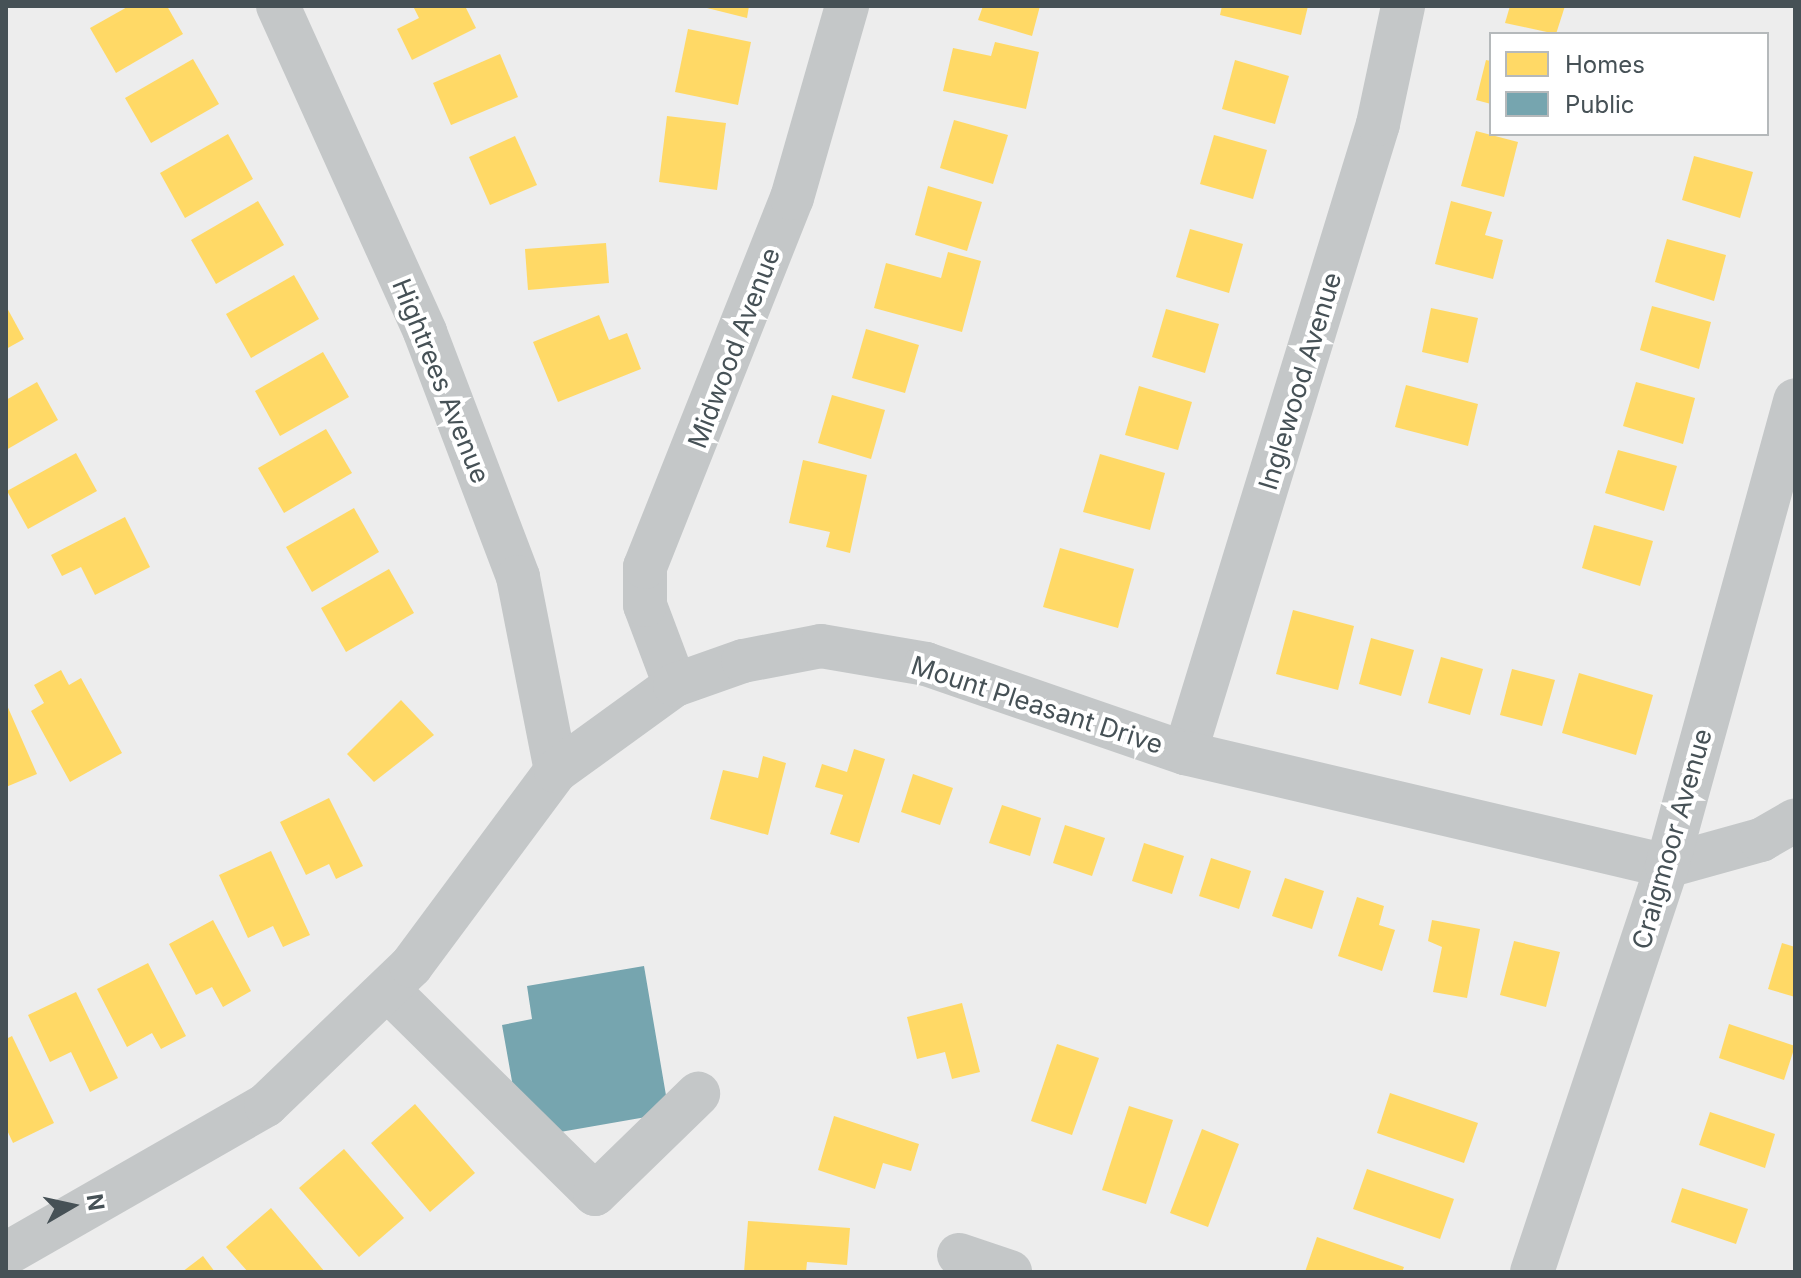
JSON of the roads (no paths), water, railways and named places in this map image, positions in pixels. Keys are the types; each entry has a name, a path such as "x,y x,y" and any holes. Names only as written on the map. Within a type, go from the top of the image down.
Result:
{"street":[{"name":"Hightrees Avenue","path":"278,6 425,332 518,577 556,771"},
{"name":"Midwood Avenue","path":"675,685 645,605 645,567 792,198 847,6"},
{"name":"Inglewood Avenue","path":"1185,753 1378,124 1403,6"},
{"name":"Craigmoor Avenue","path":"1532,1272 1667,866 1795,400"},
{"name":"Mount Pleasant Drive","path":"6,1254 266,1105 389,991 556,771 675,685 713,668 821,646 926,664 1185,753 1667,866 1761,840 1795,820"},
{"path":"389,991 595,1194 698,1094"},
{"path":"959,1255 1010,1272"}]}
